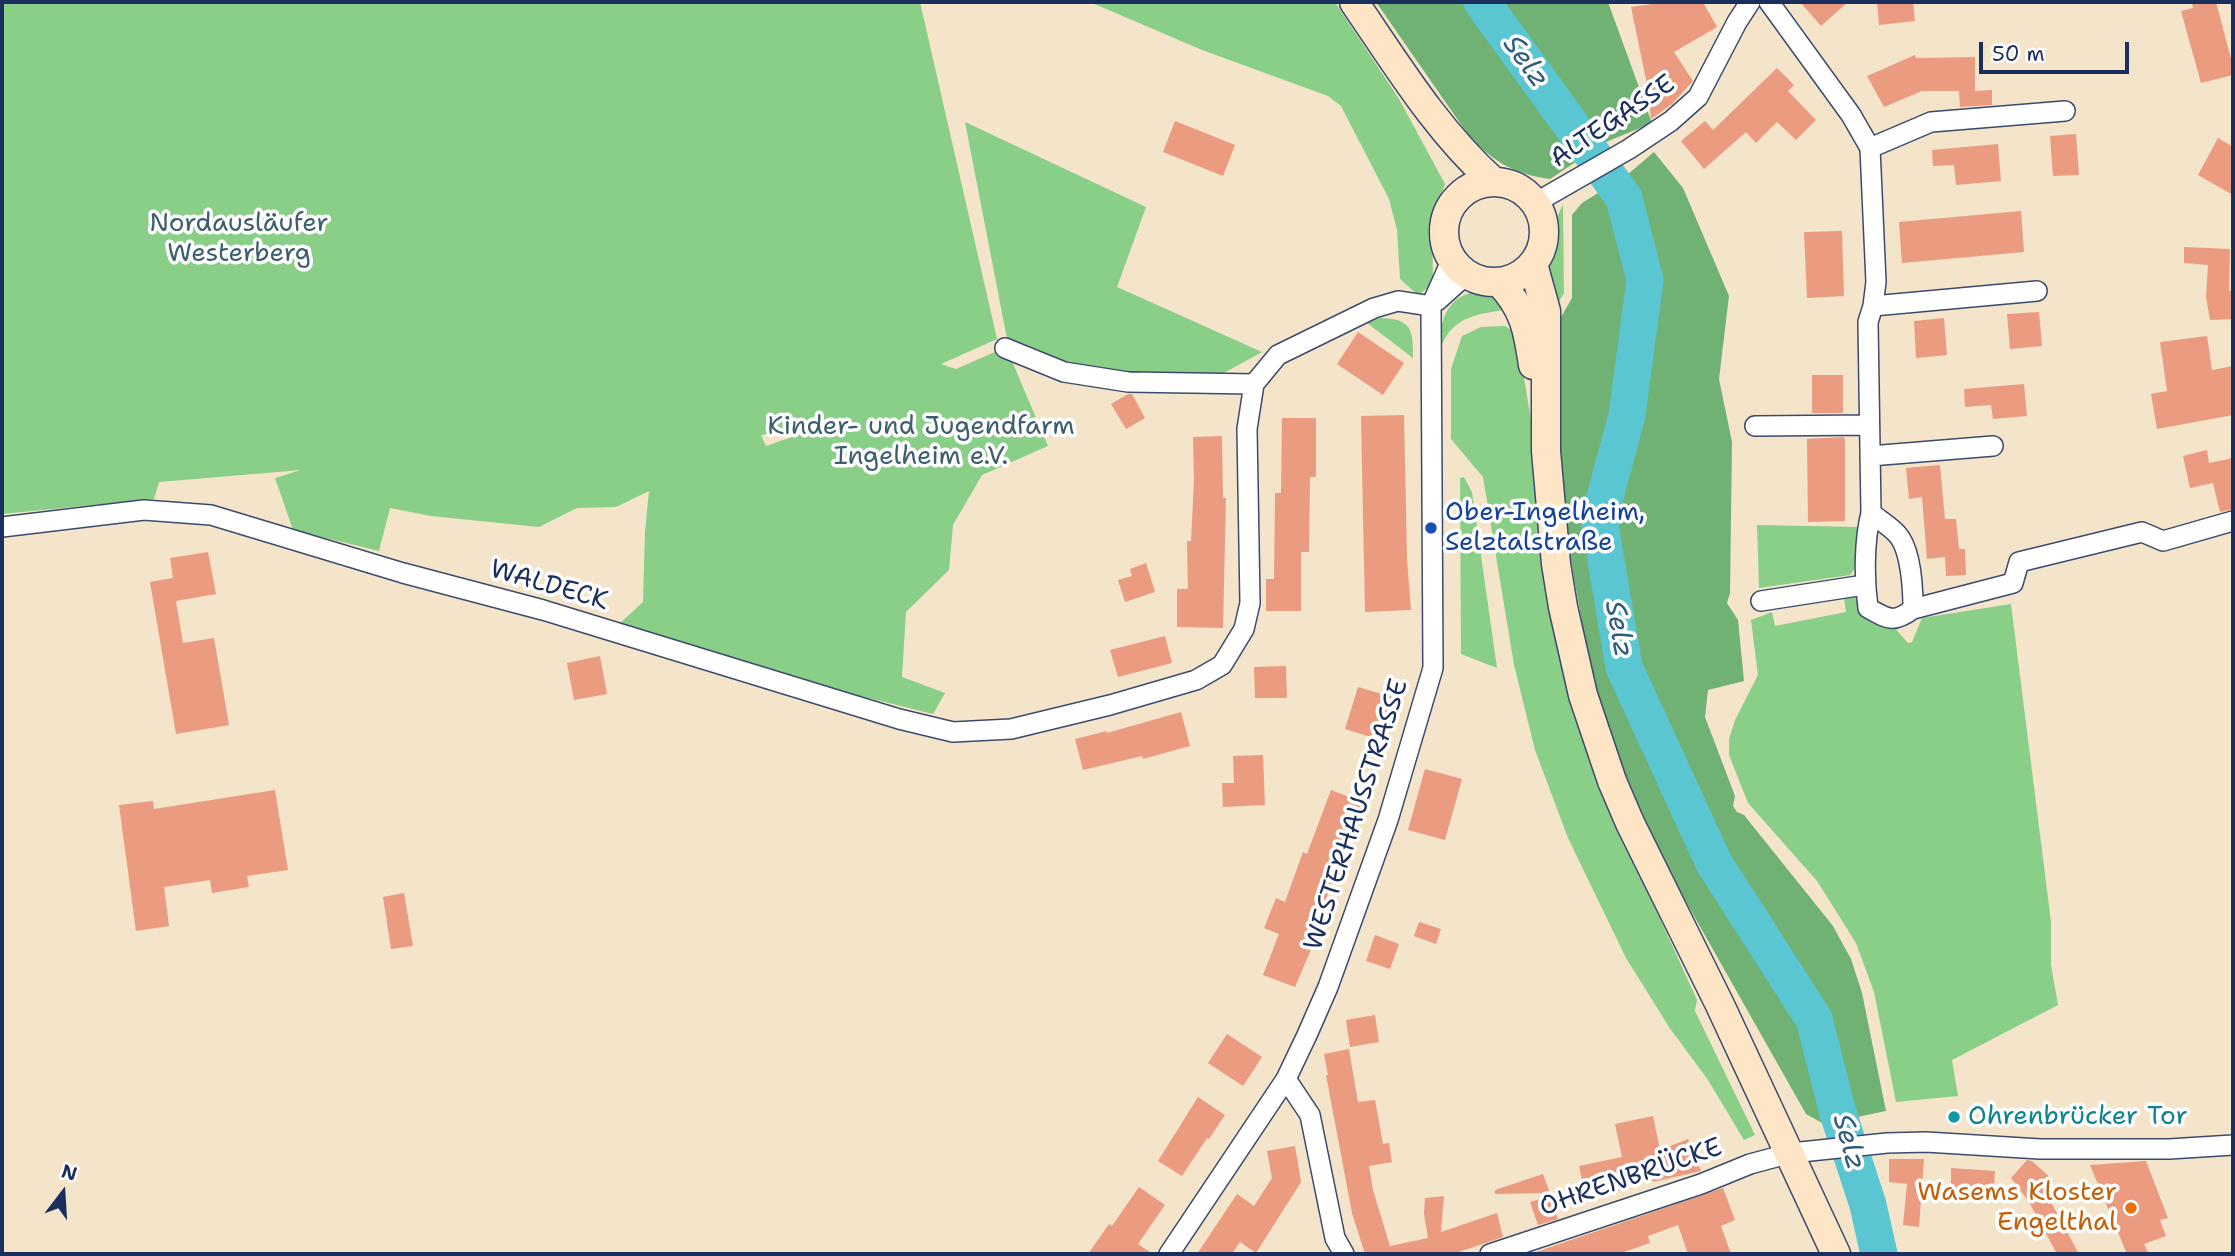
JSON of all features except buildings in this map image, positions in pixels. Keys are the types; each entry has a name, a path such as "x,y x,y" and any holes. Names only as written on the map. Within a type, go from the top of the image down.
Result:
{"main road":[{"path":"1354,2 1419,97 1459,148 1494,182"},
{"path":"1419,97 1443,145 1461,195"},
{"path":"1494,182 1517,188 1535,203 1544,223 1545,234 1539,255 1533,264 1515,278 1488,282 1460,267 1448,250 1444,230 1449,211 1461,195 1474,187 1494,182"},
{"path":"1533,264 1546,311 1546,451 1551,520 1563,607 1583,695 1630,823 1791,1153 1836,1254"},
{"path":"1499,282 1524,315 1546,451"}],"street":[{"name":"ALTEGASSE","path":"1535,203 1616,157 1671,121 1698,97 1750,2"},
{"path":"1769,2 1851,116 1870,148 1876,282 1874,306 1868,322 1871,513 1867,531 1864,585 1868,608 1888,618 1899,619 1913,609 2014,583 2019,562 2142,532 2163,541 2233,521"},
{"path":"1870,148 1931,122 2065,111"},
{"path":"1005,348 1064,372 1128,382 1254,384 1279,355 1349,318 1398,301 1431,306 1460,267"},
{"path":"1874,306 2037,291"},
{"name":"WESTERHAUSSTRASSE","path":"1169,1254 1286,1079 1328,986 1384,833 1433,667 1431,306"},
{"name":"WALDECK","path":"2,527 144,510 211,515 403,573 543,610 899,719 953,732 1011,729 1196,680 1222,665 1244,629 1250,603 1247,429 1254,384"},
{"path":"1755,426 1868,425"},
{"path":"1870,456 1993,446"},
{"path":"1871,513 1898,534 1904,545 1913,584 1913,609"},
{"path":"1761,601 1864,585"},
{"path":"1286,1079 1310,1115 1335,1238 1344,1254"},
{"name":"OHRENBRÜCKE","path":"1490,1254 1689,1188 1750,1164 1791,1153 1887,1143 1926,1142 2040,1149 2169,1150 2233,1145"}],"green space":[{"name":"Nordausläufer Westerberg","path":"2,2 920,2 997,339 941,364 956,369 1006,347 1048,446 982,475 953,525 949,570 906,612 902,677 945,693 933,714 836,690 617,626 643,602 649,491 616,507 577,508 539,527 431,516 390,508 379,551 293,530 275,478 301,470 159,482 154,499 2,514","holes":["810,422 812,430 766,446 761,435 787,432"]},
{"path":"1090,2 1335,2 1399,99 1445,184 1432,218 1433,284 1418,295 1400,279 1397,230 1389,199 1341,106 1328,96 1202,50"},
{"path":"1376,2 1608,2 1652,123 1606,142 1550,179 1515,170 1496,160 1469,136"},
{"path":"965,122 1146,207 1117,287 1262,352 1211,380 1126,376 1065,364 1008,344"},
{"path":"1654,152 1683,188 1729,296 1719,379 1732,442 1730,593 1727,603 1738,620 1744,681 1708,690 1705,717 1735,796 1733,806 1737,812 1744,815 1833,926 1851,959 1862,993 1886,1111 1824,1124 1806,1114 1646,831 1593,685 1564,521 1551,317 1561,317 1572,298 1572,215 1582,203 1627,175"},
{"path":"1563,204 1564,293 1558,303 1550,304 1547,273 1557,239 1556,220"},
{"path":"1479,291 1489,293 1510,309 1478,315 1460,322 1446,336 1441,347 1438,347 1444,318 1453,303"},
{"path":"1380,318 1405,323 1411,333 1413,358 1367,323"},
{"path":"1505,326 1513,331 1518,342 1533,432 1560,652 1582,738 1616,822 1697,1000 1695,1011 1755,1135 1744,1140 1708,1080 1669,1027 1626,958 1568,838 1535,750 1514,665 1483,477 1451,439 1451,369 1462,336 1481,327"},
{"path":"1464,477 1472,492 1497,668 1461,654 1460,478"},
{"path":"1757,525 1859,527 1858,564 1850,575 1759,588"},
{"path":"1855,597 1863,612 1893,626 1908,643 1912,642 1922,618 2011,604 2051,922 2051,965 2058,1005 1952,1060 1958,1096 1896,1102 1874,992 1856,943 1817,881 1748,803 1729,755 1729,739 1735,720 1758,675 1751,620 1772,612 1775,626 1846,612 1844,598"}],"waterway":[{"name":"Selz","path":"1482,2 1624,198 1645,280 1627,415 1599,519 1624,667 1714,863 1814,1019 1838,1113 1868,1205 1879,1254"}],"place":[{"name":"Ober-Ingelheim, Selztalstraße","path":"1431,528"},
{"name":"Ohrenbrücker Tor","path":"1954,1117"},
{"name":"Wasems Kloster Engelthal","path":"2131,1208"}],"park label":[{"name":"Kinder- und Jugendfarm Ingelheim e.V.","path":"921,442"}]}
